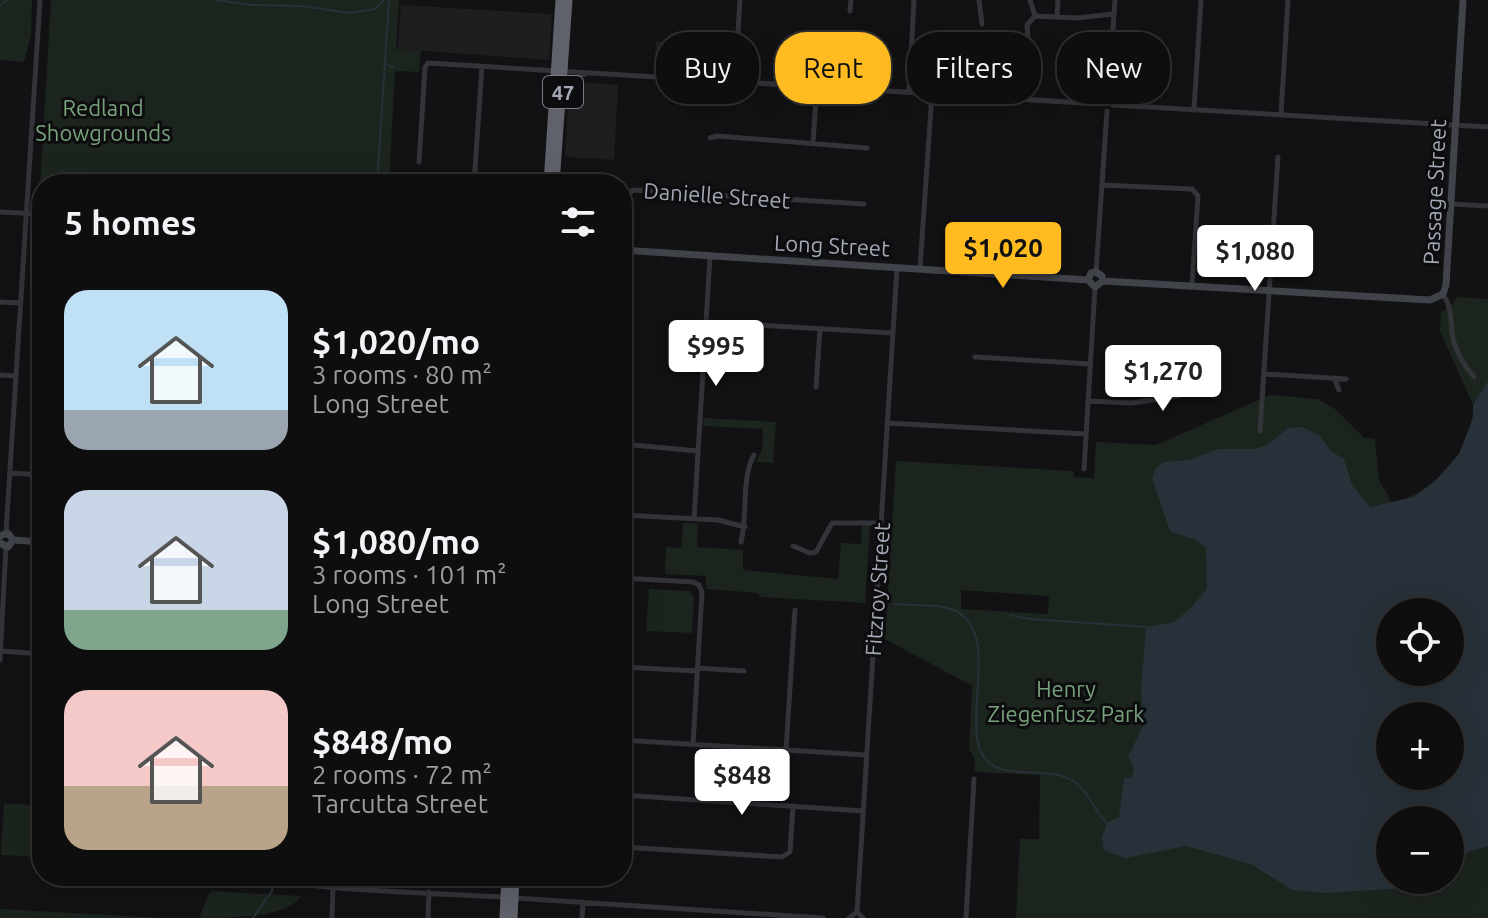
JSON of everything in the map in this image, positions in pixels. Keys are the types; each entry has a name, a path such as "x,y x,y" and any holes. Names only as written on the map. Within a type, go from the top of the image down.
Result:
{"highway":[{"name":"47","path":"556,174 563,84 559,71 560,0"},
{"name":"47","path":"549,174 568,0"},
{"path":"508,886 513,918"},
{"path":"504,918 513,886"}],"street":[{"path":"13,540 11,535 3,534 10,473 40,0"},
{"path":"738,32 740,0"},
{"path":"850,11 851,0"},
{"path":"912,32 914,0"},
{"path":"979,0 982,24"},
{"path":"1030,0 1035,16"},
{"path":"1057,16 1058,0"},
{"path":"1113,32 1115,0"},
{"path":"1194,109 1201,0"},
{"path":"1281,114 1288,0"},
{"name":"Passage Street","path":"1463,0 1443,294 1452,308 1453,340 1465,367 1474,377"},
{"path":"1028,32 1027,25 1035,16 1076,18 1114,14"},
{"path":"419,162 425,67 428,63 656,77"},
{"path":"475,174 482,66"},
{"path":"563,84 590,73"},
{"path":"813,142 816,104"},
{"path":"920,268 931,104"},
{"path":"1100,104 1107,111"},
{"path":"1096,272 1107,111 1113,105 1488,127"},
{"path":"710,138 813,142 867,148"},
{"path":"1260,431 1278,157"},
{"path":"1102,185 1192,189 1198,196 1192,285"},
{"name":"Danielle Street","path":"632,191 864,204"},
{"path":"1451,204 1488,206"},
{"path":"0,212 32,213"},
{"name":"Long Street","path":"632,250 1088,280"},
{"path":"694,519 710,256"},
{"name":"Fitzroy Street","path":"857,912 897,267"},
{"path":"1084,469 1095,287 1088,280 1089,275 1096,272"},
{"path":"1096,272 1103,281"},
{"path":"1095,287 1103,281 1430,300 1443,294"},
{"path":"0,302 20,303"},
{"path":"706,322 893,333"},
{"path":"816,387 820,329"},
{"path":"1088,401 1132,403 1179,396 1178,353"},
{"path":"975,357 1090,364"},
{"path":"1264,374 1346,379"},
{"path":"0,375 16,376"},
{"path":"1334,378 1339,390"},
{"path":"887,423 1086,434"},
{"path":"632,446 698,451"},
{"path":"741,542 748,490 746,479 754,455"},
{"path":"10,473 32,474"},
{"path":"632,516 723,521 745,527"},
{"path":"793,546 810,553 816,552 829,526 837,521 881,523"},
{"path":"13,540 32,541"},
{"path":"0,660 3,545 11,545 13,540"},
{"path":"632,579 693,582 699,585 702,592 693,744"},
{"path":"786,750 795,610"},
{"path":"1,651 32,653"},
{"path":"632,667 744,671"},
{"path":"632,741 866,755"},
{"path":"966,918 974,779"},
{"path":"632,796 863,811"},
{"path":"632,848 782,857 790,852 793,806"},
{"path":"323,886 823,918"},
{"path":"332,918 333,887"},
{"path":"428,918 429,892"},
{"path":"582,918 583,902"},
{"path":"849,918 857,912 863,918"}],"shaded area":[{"path":"401,5 552,14 549,60 398,49"},
{"path":"578,82 618,85 614,160 565,157 569,87"},
{"path":"1488,381 1488,846 1464,855 1464,806 1376,806 1376,890 1325,893 1292,890 1251,864 1186,846 1125,858 1104,850 1102,838 1107,823 1119,817 1124,778 1132,777 1134,768 1128,757 1144,724 1141,691 1146,627 1174,622 1192,607 1207,588 1206,548 1196,540 1170,531 1152,478 1156,468 1164,462 1190,460 1218,449 1255,449 1267,445 1288,428 1303,427 1320,436 1331,451 1344,459 1352,485 1370,507 1414,497 1434,482 1459,454 1473,418 1473,405"}],"green space":[{"path":"0,0 32,0 31,35 24,62 0,60"},
{"name":"Redland Showgrounds","path":"51,0 399,0 396,49 421,51 419,72 395,71 390,174 41,174"},
{"name":"Henry Ziegenfusz Park","path":"1457,297 1488,299 1488,475 1400,598 1376,598 1376,686 1464,686 1464,682 1488,700 1488,918 1016,918 1020,839 1039,839 1040,775 975,772 974,757 969,749 972,686 885,639 896,461 1074,471 1074,477 1094,478 1096,442 1156,445 1270,395 1318,399 1335,409 1364,438 1375,439 1379,480 1393,504 1437,479 1459,453 1472,422 1473,405 1440,331 1441,312 1451,307","holes":["961,590 1049,596 1048,614 961,609"]},
{"path":"704,418 776,422 773,463 756,462 762,450 763,429 703,426"},
{"path":"683,523 698,524 697,547 743,550 743,570 838,579 841,543 861,544 862,525 870,526 865,603 759,597 758,593 706,589 706,576 665,574 666,547 681,548"},
{"path":"649,589 688,591 694,597 692,633 646,631"},
{"path":"4,803 32,805 32,857 1,855"},
{"path":"210,891 301,896 284,909 271,913 199,918"},
{"path":"0,909 163,918 0,918"}],"waterway":[{"path":"0,6 7,0"},
{"path":"216,0 350,13 375,9 384,0"},
{"path":"378,174 389,0"},
{"path":"385,63 394,68"},
{"path":"895,604 949,608 970,623 977,640 979,660 976,727 986,760 1004,770 1052,774 1073,781 1107,823"},
{"path":"1010,615 1146,627"},
{"path":"253,918 273,886"}]}
